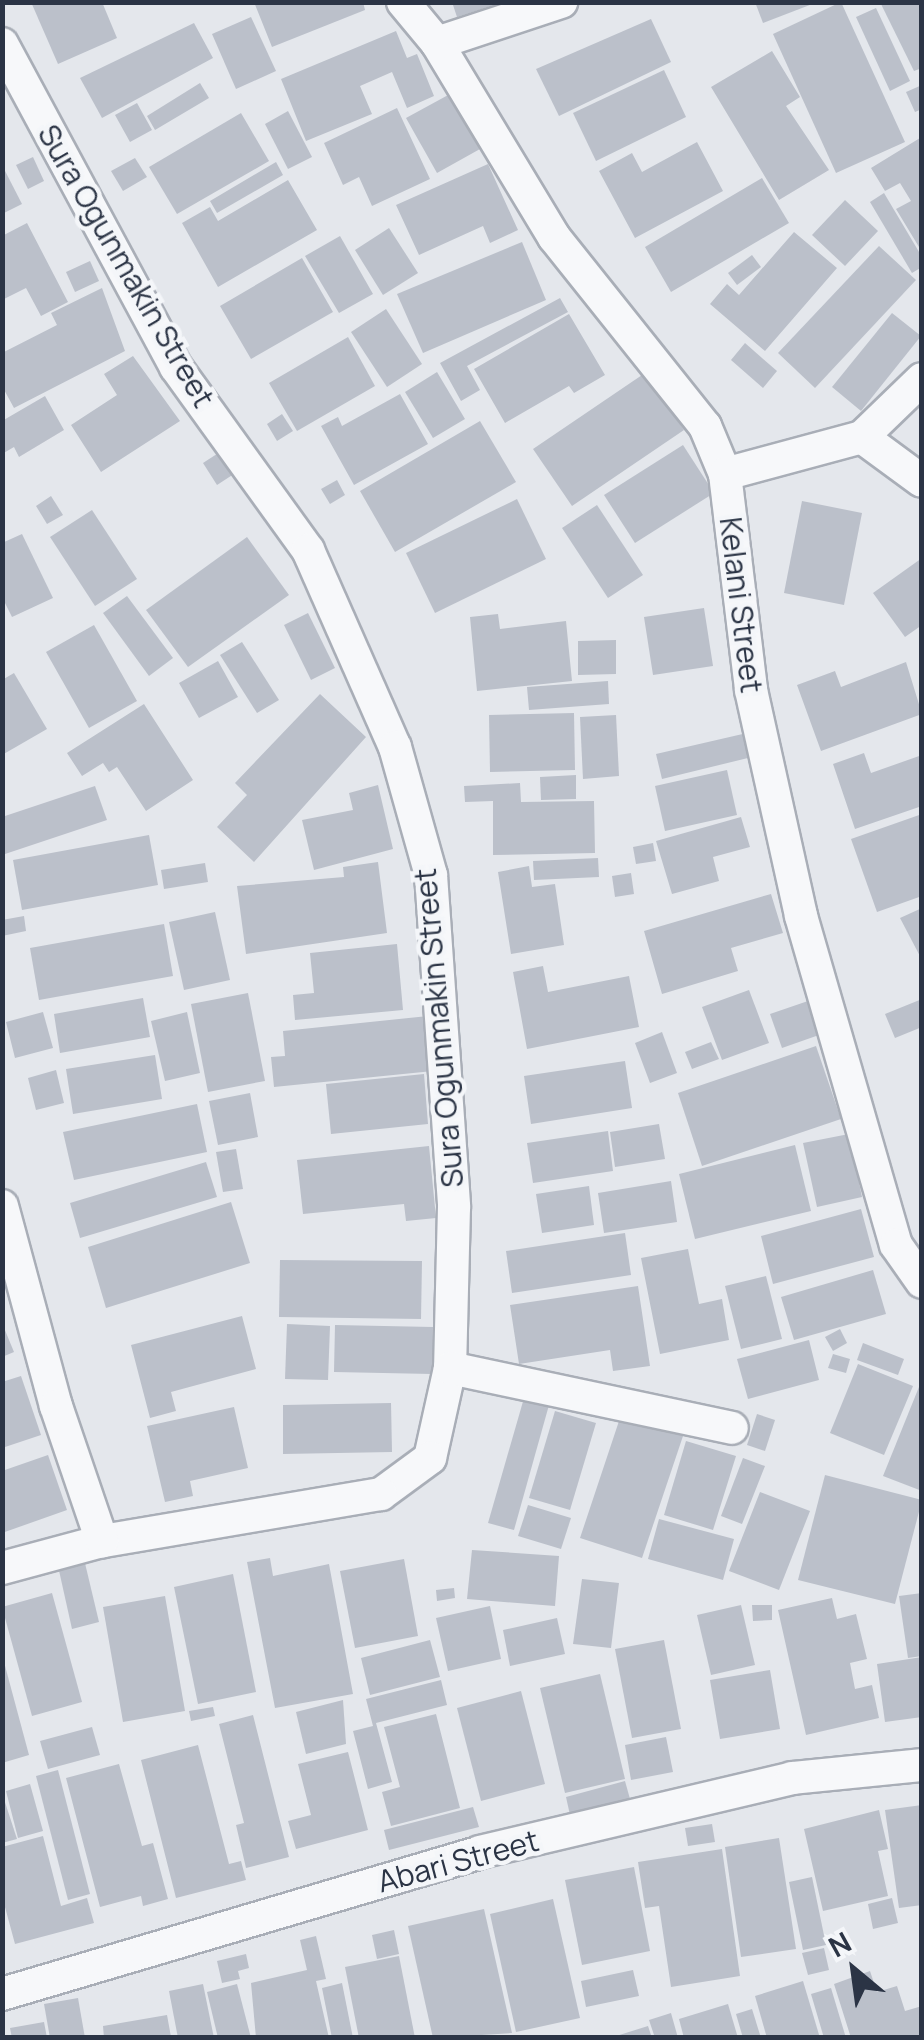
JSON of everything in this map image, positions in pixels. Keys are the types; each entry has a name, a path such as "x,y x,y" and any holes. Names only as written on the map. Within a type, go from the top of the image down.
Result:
{"street":[{"name":"Kelani Street","path":"403,2 437,42 554,237 663,367 705,426 725,474 751,690 800,916 896,1245 922,1282"},
{"path":"437,42 561,2"},
{"name":"Sura Ogunmakin Street","path":"2,44 176,366 308,550 395,747 431,876 454,1207 450,1368 430,1458 381,1494 102,1541"},
{"path":"725,474 862,437 922,378"},
{"path":"862,437 922,481"},
{"path":"2,1206 56,1406 102,1541 2,1568"},
{"path":"450,1368 732,1428"},
{"name":"Abari Street","path":"2,1994 480,1852 792,1778 922,1765"}],"building":[{"path":"31,2 102,2 117,38 58,64"},
{"path":"254,2 363,2 365,10 272,47"},
{"path":"452,2 500,2 500,3 457,17"},
{"path":"755,2 815,2 815,3 763,23"},
{"path":"841,2 905,142 836,173 773,34"},
{"path":"880,2 922,2 922,68 914,71"},
{"path":"876,8 910,81 890,91 856,17"},
{"path":"251,17 276,71 236,89 212,34"},
{"path":"651,19 671,62 559,116 536,69"},
{"path":"194,23 213,58 102,118 80,78"},
{"path":"396,31 407,58 417,54 434,96 407,108 392,72 360,86 372,114 306,141 281,79"},
{"path":"772,51 800,97 786,106 829,170 779,200 711,87"},
{"path":"664,70 686,117 596,161 573,113"},
{"path":"200,83 209,98 155,130 147,116"},
{"path":"922,85 922,109 915,112 906,92"},
{"path":"450,94 480,149 437,173 406,118"},
{"path":"137,103 152,130 130,142 115,115"},
{"path":"397,108 430,179 372,206 359,177 343,185 324,143"},
{"path":"288,111 312,157 288,169 265,124"},
{"path":"241,113 269,161 177,214 149,167"},
{"path":"920,138 922,252 896,209 911,201 900,183 885,191 871,168"},
{"path":"697,142 723,191 635,238 599,171 632,153 642,172"},
{"path":"33,157 44,181 28,189 16,165"},
{"path":"135,158 147,177 123,191 111,171"},
{"path":"276,162 283,175 217,213 210,201"},
{"path":"488,164 518,230 490,243 483,226 419,255 396,205"},
{"path":"2,165 22,204 2,214"},
{"path":"762,178 789,223 671,292 645,247"},
{"path":"288,180 317,230 218,287 182,223 210,207 218,221"},
{"path":"884,193 922,257 922,267 912,273 870,202"},
{"path":"845,200 878,231 845,266 812,235"},
{"path":"27,223 68,302 41,316 26,288 2,300 2,236"},
{"path":"389,228 418,273 383,295 355,250"},
{"path":"794,232 837,268 765,351 710,304 727,284 739,295"},
{"path":"340,236 373,294 339,313 305,256"},
{"path":"522,242 546,300 423,353 397,294"},
{"path":"879,246 916,280 815,388 778,353"},
{"path":"752,255 761,267 737,285 728,273"},
{"path":"302,258 333,312 251,359 220,306"},
{"path":"90,261 99,281 75,292 66,272"},
{"path":"102,288 125,351 14,408 2,386 2,353 57,325 51,313"},
{"path":"560,298 568,312 467,366 480,390 461,401 440,363"},
{"path":"386,309 422,364 387,387 351,332"},
{"path":"892,313 921,336 861,411 832,387"},
{"path":"569,314 605,375 574,393 569,386 505,423 474,369"},
{"path":"348,337 375,386 297,431 269,383"},
{"path":"745,343 777,371 763,388 731,360"},
{"path":"133,356 180,421 101,472 71,425 117,395 104,374"},
{"path":"437,372 465,419 433,438 405,392"},
{"path":"645,373 684,430 572,506 533,449"},
{"path":"400,394 428,444 354,485 321,426 338,417 342,426"},
{"path":"45,396 64,430 19,457 14,447 2,454 2,421"},
{"path":"282,414 293,431 277,441 267,424"},
{"path":"480,421 516,482 395,552 360,491"},
{"path":"683,445 714,493 635,543 604,495"},
{"path":"223,450 237,472 217,485 203,463"},
{"path":"337,480 345,495 330,504 321,489"},
{"path":"51,496 63,515 47,524 36,506"},
{"path":"517,499 546,559 435,613 406,553"},
{"path":"802,501 862,513 844,605 784,593"},
{"path":"597,505 643,575 608,598 562,528"},
{"path":"92,510 137,579 95,606 50,537"},
{"path":"22,534 53,598 12,617 2,597 2,543"},
{"path":"247,537 289,595 188,667 146,610"},
{"path":"922,558 922,625 905,637 873,593"},
{"path":"127,596 173,658 149,676 103,613"},
{"path":"704,608 713,666 653,675 644,617"},
{"path":"308,613 335,668 311,680 284,625"},
{"path":"498,614 500,629 566,621 572,681 477,691 470,617"},
{"path":"94,625 137,701 89,728 46,652"},
{"path":"616,640 616,674 578,675 578,641"},
{"path":"242,642 279,700 257,713 220,655"},
{"path":"218,661 238,697 199,718 179,683"},
{"path":"906,662 922,714 821,751 797,685 835,671 841,687"},
{"path":"14,673 47,729 2,755 2,680"},
{"path":"608,681 609,704 529,710 527,687"},
{"path":"320,694 366,737 254,862 217,827 247,795 235,783"},
{"path":"144,704 193,780 146,811 117,767 109,772 103,763 82,776 67,753"},
{"path":"574,713 575,770 490,772 489,715"},
{"path":"616,715 619,776 583,779 580,717"},
{"path":"747,733 752,757 662,779 656,754"},
{"path":"864,753 871,773 922,755 922,806 855,829 833,764"},
{"path":"727,770 737,815 665,831 655,786"},
{"path":"576,775 576,799 541,800 540,777"},
{"path":"520,783 521,802 594,801 595,853 493,855 493,801 465,802 464,786"},
{"path":"378,785 393,849 314,870 302,820 353,810 349,793"},
{"path":"95,786 107,820 2,855 2,817"},
{"path":"922,814 922,896 877,912 851,839"},
{"path":"741,817 750,847 713,857 719,881 672,894 656,841"},
{"path":"149,835 158,885 22,910 13,860"},
{"path":"653,843 656,861 636,864 633,847"},
{"path":"598,858 599,877 534,880 533,861"},
{"path":"378,862 387,933 246,954 237,886 344,877 343,867"},
{"path":"205,863 208,882 164,889 161,870"},
{"path":"529,866 532,887 555,884 564,945 511,954 498,872"},
{"path":"631,873 634,894 615,897 612,876"},
{"path":"771,894 783,933 731,948 738,971 662,994 644,931"},
{"path":"922,908 922,960 900,918"},
{"path":"215,912 230,980 184,990 169,922"},
{"path":"24,916 26,931 2,936 2,920"},
{"path":"164,924 173,976 39,1000 30,948"},
{"path":"397,944 403,1010 295,1020 293,995 314,993 310,953"},
{"path":"543,966 548,992 629,976 639,1027 527,1049 513,972"},
{"path":"749,990 769,1043 722,1060 702,1007"},
{"path":"248,993 265,1081 208,1092 191,1004"},
{"path":"143,998 150,1037 60,1053 54,1014"},
{"path":"922,999 922,1027 895,1038 885,1014"},
{"path":"808,1001 819,1035 782,1048 770,1014"},
{"path":"43,1012 53,1048 15,1058 6,1022"},
{"path":"187,1012 200,1073 165,1081 151,1021"},
{"path":"428,1016 433,1071 274,1087 271,1057 285,1056 283,1031"},
{"path":"662,1032 677,1073 650,1083 635,1043"},
{"path":"711,1042 719,1059 692,1069 685,1052"},
{"path":"816,1046 841,1119 702,1166 678,1093"},
{"path":"155,1055 162,1099 73,1114 66,1069"},
{"path":"625,1061 632,1108 531,1124 524,1076"},
{"path":"56,1070 64,1103 36,1110 28,1078"},
{"path":"424,1074 428,1124 331,1134 326,1084"},
{"path":"250,1093 258,1137 218,1145 209,1101"},
{"path":"197,1104 207,1152 74,1180 63,1132"},
{"path":"659,1124 665,1159 615,1167 610,1132"},
{"path":"608,1131 613,1171 533,1183 527,1143"},
{"path":"849,1134 862,1197 817,1207 803,1143"},
{"path":"795,1145 811,1211 695,1239 679,1174"},
{"path":"429,1146 436,1218 406,1221 404,1204 303,1214 297,1160"},
{"path":"236,1149 243,1189 223,1192 216,1152"},
{"path":"206,1162 217,1197 80,1238 70,1203"},
{"path":"671,1181 677,1222 604,1233 598,1193"},
{"path":"589,1186 594,1225 542,1233 536,1194"},
{"path":"231,1202 250,1263 106,1308 88,1247"},
{"path":"861,1209 874,1257 773,1284 761,1236"},
{"path":"625,1233 631,1275 512,1293 506,1251"},
{"path":"688,1249 699,1304 722,1299 729,1340 660,1354 641,1258"},
{"path":"280,1260 422,1261 421,1319 279,1317"},
{"path":"873,1270 886,1314 794,1340 781,1297"},
{"path":"766,1276 782,1339 741,1349 725,1286"},
{"path":"638,1286 650,1366 613,1371 610,1350 519,1364 510,1305"},
{"path":"242,1316 256,1369 171,1392 176,1411 150,1418 131,1345"},
{"path":"2,1323 14,1352 2,1357"},
{"path":"287,1324 330,1326 328,1380 285,1379"},
{"path":"335,1325 433,1327 432,1374 334,1372"},
{"path":"840,1329 847,1343 833,1351 825,1337"},
{"path":"809,1340 819,1380 748,1399 737,1359"},
{"path":"863,1343 904,1359 898,1375 857,1360"},
{"path":"833,1354 850,1359 846,1373 828,1368"},
{"path":"858,1364 913,1386 884,1455 830,1433"},
{"path":"21,1376 41,1435 2,1448 2,1382"},
{"path":"922,1382 922,1491 883,1476"},
{"path":"524,1398 549,1405 514,1530 488,1523"},
{"path":"391,1403 392,1452 283,1454 283,1405"},
{"path":"234,1407 248,1468 190,1481 193,1496 165,1502 147,1426"},
{"path":"555,1411 596,1423 570,1510 529,1498"},
{"path":"757,1414 775,1420 765,1451 747,1445"},
{"path":"621,1415 683,1436 642,1558 580,1538"},
{"path":"686,1441 736,1456 713,1530 664,1515"},
{"path":"48,1455 67,1510 2,1533 2,1471"},
{"path":"743,1458 765,1466 742,1524 721,1516"},
{"path":"825,1475 922,1500 895,1604 798,1580"},
{"path":"760,1492 810,1511 779,1590 729,1571"},
{"path":"528,1505 571,1518 561,1549 518,1536"},
{"path":"659,1519 734,1539 723,1580 648,1559"},
{"path":"472,1550 559,1556 555,1606 467,1599"},
{"path":"270,1558 273,1576 329,1564 353,1694 275,1708 247,1562"},
{"path":"84,1559 99,1622 72,1629 58,1566"},
{"path":"404,1559 418,1636 355,1648 340,1571"},
{"path":"233,1574 256,1692 198,1704 174,1587"},
{"path":"582,1579 619,1583 611,1648 573,1644"},
{"path":"454,1588 455,1598 437,1601 436,1590"},
{"path":"52,1593 82,1702 32,1716 2,1607"},
{"path":"922,1593 922,1656 908,1658 899,1596"},
{"path":"165,1596 185,1711 123,1722 103,1607"},
{"path":"832,1598 837,1619 856,1614 867,1659 850,1663 855,1689 872,1685 879,1718 806,1735 778,1610"},
{"path":"741,1605 755,1665 711,1675 697,1615"},
{"path":"752,1605 772,1605 772,1620 753,1621"},
{"path":"490,1606 501,1659 448,1671 436,1618"},
{"path":"557,1618 565,1654 510,1666 503,1630"},
{"path":"430,1640 440,1677 370,1695 361,1658"},
{"path":"664,1640 681,1729 632,1738 615,1649"},
{"path":"922,1657 922,1717 885,1722 877,1664"},
{"path":"2,1663 29,1755 2,1763"},
{"path":"770,1670 780,1729 720,1739 710,1680"},
{"path":"600,1674 625,1779 565,1793 540,1688"},
{"path":"441,1680 447,1705 376,1723 392,1782 368,1789 353,1731 373,1726 366,1699"},
{"path":"521,1691 545,1784 481,1801 457,1708"},
{"path":"343,1700 346,1744 306,1754 296,1712"},
{"path":"213,1707 215,1716 191,1721 189,1711"},
{"path":"436,1714 460,1808 391,1826 382,1792 400,1787 384,1727"},
{"path":"253,1715 289,1857 246,1868 236,1825 244,1823 219,1724"},
{"path":"92,1727 100,1755 48,1769 40,1741"},
{"path":"666,1737 673,1772 631,1780 625,1745"},
{"path":"198,1745 229,1864 241,1861 246,1880 176,1898 141,1760"},
{"path":"348,1752 368,1830 296,1849 288,1821 311,1815 298,1764"},
{"path":"119,1764 142,1846 153,1843 168,1899 143,1906 141,1896 100,1907 66,1778"},
{"path":"58,1770 90,1894 68,1900 36,1776"},
{"path":"625,1781 630,1799 570,1815 566,1797"},
{"path":"30,1784 43,1831 18,1838 6,1791"},
{"path":"2,1793 17,1839 2,1843"},
{"path":"922,1805 922,1905 899,1908 885,1810"},
{"path":"473,1807 479,1827 389,1850 384,1830"},
{"path":"879,1810 888,1849 878,1851 888,1896 823,1911 804,1829"},
{"path":"712,1824 715,1842 688,1846 685,1828"},
{"path":"43,1836 61,1906 87,1898 94,1923 15,1944 2,1896 2,1847"},
{"path":"779,1838 796,1949 741,1957 725,1847"},
{"path":"722,1849 740,1976 671,1987 659,1906 645,1908 638,1862"},
{"path":"634,1867 650,1951 582,1965 565,1880"},
{"path":"812,1877 826,1945 803,1950 789,1882"},
{"path":"892,1898 898,1923 873,1929 868,1904"},
{"path":"553,1899 580,2018 516,2032 490,1914"},
{"path":"484,1909 512,2033 433,2038 408,1926"},
{"path":"394,1930 399,1954 377,1959 372,1935"},
{"path":"316,1936 326,1979 316,1981 329,2038 256,2038 251,1983 307,1970 300,1940"},
{"path":"824,1948 829,1970 808,1975 802,1953"},
{"path":"246,1954 249,1968 238,1971 240,1979 222,1983 217,1961"},
{"path":"399,1956 415,2038 359,2038 345,1967"},
{"path":"633,1970 639,1996 586,2007 581,1981"},
{"path":"870,1971 877,1992 897,1986 905,2011 922,2006 922,2038 851,2038 834,1984"},
{"path":"803,1981 820,2038 767,2038 755,1996"},
{"path":"342,1983 353,2038 332,2038 322,1988"},
{"path":"203,1984 214,2038 178,2038 169,1991"},
{"path":"237,1984 251,2038 218,2038 207,1992"},
{"path":"831,1988 846,2038 824,2038 811,1994"},
{"path":"78,1998 85,2038 50,2038 44,2004"},
{"path":"728,2004 738,2038 684,2038 679,2019"},
{"path":"752,2009 761,2038 743,2038 736,2014"},
{"path":"671,2013 678,2038 655,2038 649,2020"},
{"path":"167,2015 171,2037 104,2038 103,2026"},
{"path":"44,2022 47,2038 12,2038 10,2028"},
{"path":"648,2026 652,2038 613,2038 613,2037"}]}
